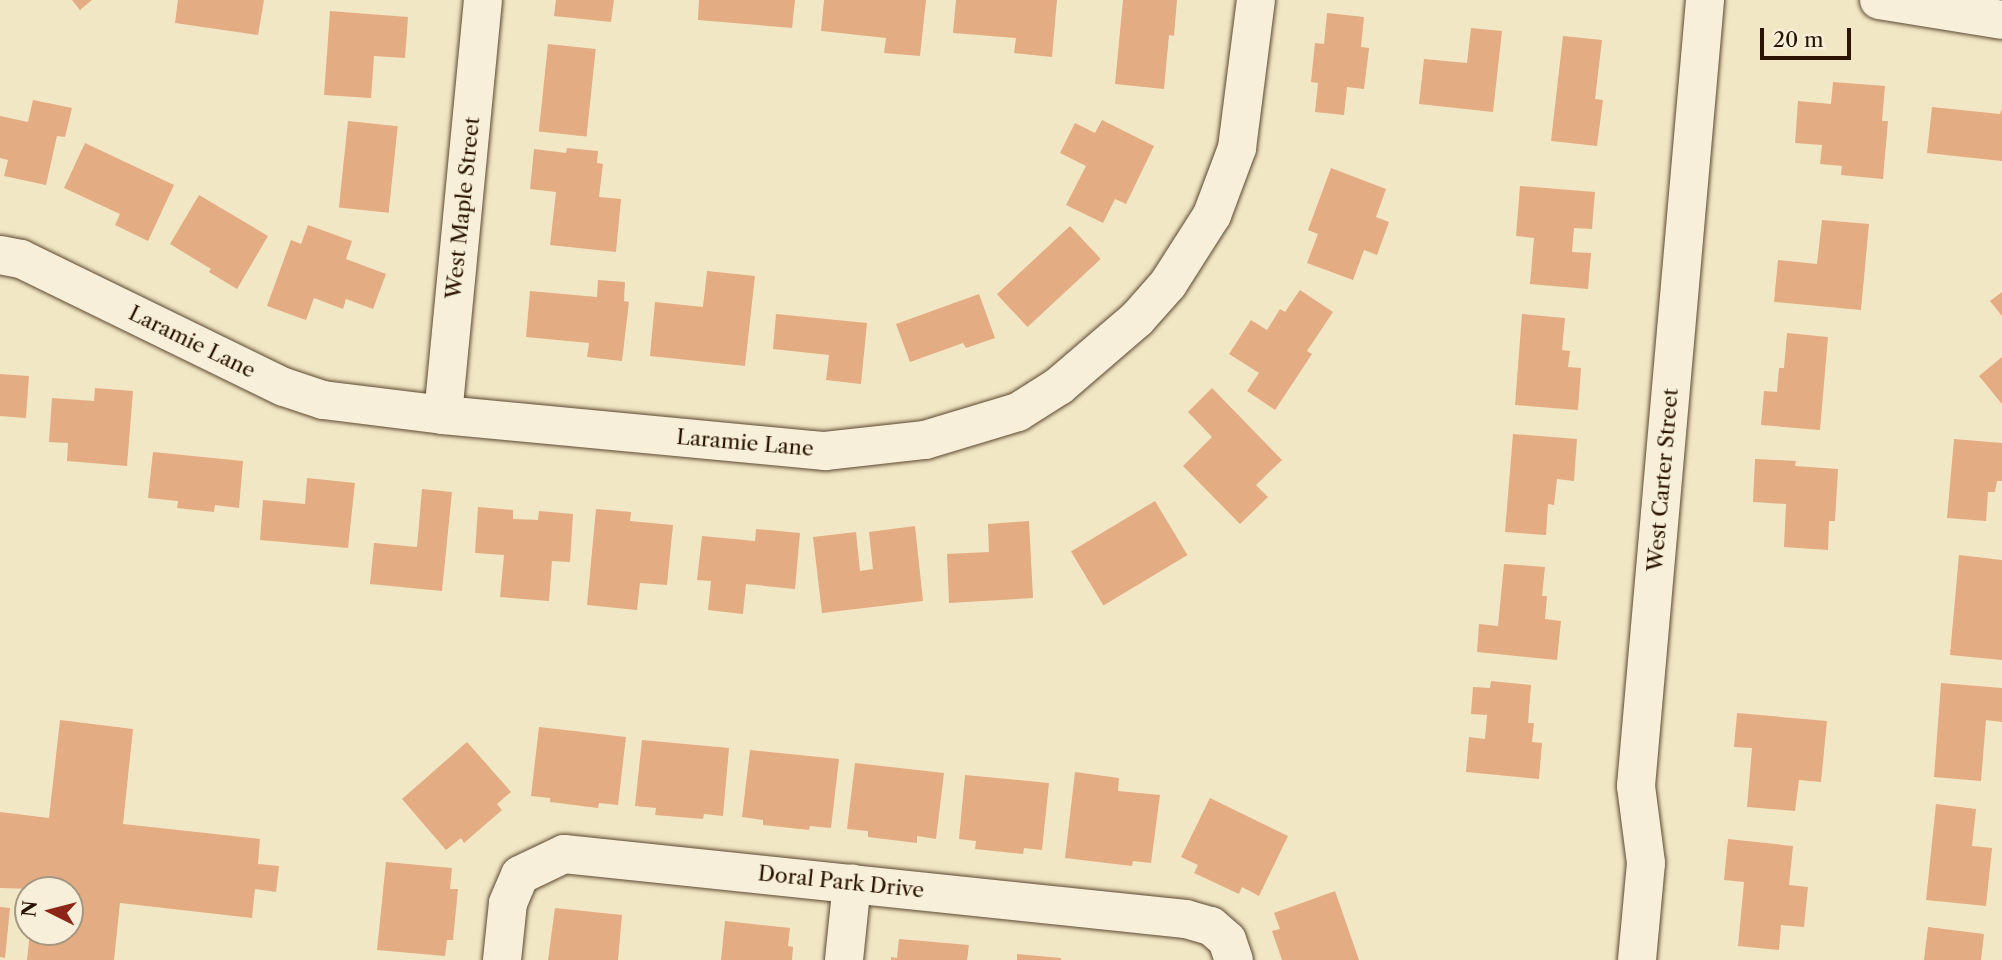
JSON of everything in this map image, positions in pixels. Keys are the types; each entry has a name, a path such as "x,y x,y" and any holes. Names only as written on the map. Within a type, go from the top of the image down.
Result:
{"street":[{"name":"West Maple Street","path":"443,415 483,0"},
{"name":"Laramie Lane","path":"0,255 22,259 284,387 323,400 443,415 825,450 925,440 1018,412 1059,386 1137,320 1168,284 1212,215 1237,148 1256,0"},
{"name":"West Carter Street","path":"1637,960 1646,863 1636,786 1705,0"},
{"path":"1879,0 2002,20"},
{"name":"Doral Park Drive","path":"502,960 508,903 520,875 564,854 1186,919 1210,926 1227,940 1234,960"},
{"path":"844,960 852,883"}],"building":[{"path":"72,0 92,0 80,10"},
{"path":"178,0 264,0 258,35 175,23"},
{"path":"556,0 614,0 611,22 554,16"},
{"path":"699,0 795,0 792,28 698,20"},
{"path":"824,0 926,0 920,56 884,53 886,38 821,31"},
{"path":"956,0 1057,0 1052,57 1014,53 1016,38 953,33"},
{"path":"1123,0 1177,0 1174,36 1169,35 1164,89 1115,84"},
{"path":"330,11 408,17 405,58 374,56 371,98 324,95"},
{"path":"1327,13 1364,17 1361,47 1369,48 1364,89 1347,87 1344,115 1315,112 1318,83 1311,82 1315,43 1324,44"},
{"path":"1471,28 1502,31 1493,112 1419,104 1424,59 1467,63"},
{"path":"1563,36 1602,40 1595,99 1603,100 1597,146 1551,141"},
{"path":"548,44 596,49 587,137 539,132"},
{"path":"1833,82 1885,86 1882,121 1888,121 1883,179 1841,175 1842,166 1820,164 1822,145 1795,143 1798,101 1831,104"},
{"path":"33,100 72,108 65,137 57,136 46,185 4,176 8,160 0,158 0,116 28,122"},
{"path":"1932,107 2000,114 2002,109 2002,161 1927,153"},
{"path":"1102,120 1154,146 1126,204 1115,199 1103,223 1066,205 1086,166 1060,153 1075,123 1095,133"},
{"path":"348,121 398,126 389,213 339,208"},
{"path":"85,143 174,185 148,241 115,225 120,214 64,188"},
{"path":"567,148 598,151 597,163 603,164 599,197 621,199 616,252 550,245 556,192 530,189 534,149 566,153"},
{"path":"1331,168 1386,189 1376,217 1389,222 1377,255 1364,250 1353,280 1307,263 1318,234 1308,230"},
{"path":"1520,186 1595,192 1592,229 1574,228 1572,252 1591,253 1588,289 1530,284 1534,238 1516,236"},
{"path":"199,195 268,236 237,289 209,272 211,269 170,244"},
{"path":"1822,220 1869,224 1861,310 1774,302 1778,260 1817,264"},
{"path":"308,225 352,241 346,259 386,274 373,309 346,299 343,309 314,298 306,320 267,306 291,240 301,244"},
{"path":"1070,226 1101,259 1028,327 997,294"},
{"path":"707,271 755,276 745,366 650,356 655,302 703,307"},
{"path":"598,280 625,282 624,301 629,302 622,361 587,357 589,343 526,337 530,291 597,297"},
{"path":"1300,290 1333,312 1307,351 1312,354 1275,410 1247,391 1259,373 1229,354 1251,320 1267,330 1280,309 1285,312"},
{"path":"2002,292 2002,316 1990,301"},
{"path":"979,294 995,338 966,348 963,343 910,362 896,324"},
{"path":"776,314 867,323 861,384 826,380 829,355 773,349"},
{"path":"1522,314 1565,318 1562,350 1570,351 1568,367 1581,368 1578,410 1515,405"},
{"path":"1787,333 1828,337 1820,430 1761,425 1764,391 1777,392 1779,368 1784,368"},
{"path":"2002,357 2002,404 1979,376"},
{"path":"0,374 29,376 26,418 0,416"},
{"path":"95,388 133,391 127,466 67,461 68,443 49,442 52,398 94,401"},
{"path":"1212,388 1282,460 1256,485 1268,497 1240,524 1183,466 1212,437 1188,412"},
{"path":"1513,434 1577,439 1574,481 1557,479 1554,505 1548,504 1546,535 1505,532"},
{"path":"1954,439 2002,443 2002,481 1997,481 1995,492 1988,492 1986,521 1947,518"},
{"path":"153,452 243,461 239,508 215,505 214,512 177,508 178,501 148,498"},
{"path":"1755,459 1796,461 1795,466 1838,469 1835,521 1829,521 1828,550 1784,547 1786,504 1753,502"},
{"path":"307,478 355,483 348,548 260,540 263,500 305,504"},
{"path":"422,489 452,492 442,591 370,584 374,543 417,547"},
{"path":"1155,501 1187,555 1103,605 1071,551"},
{"path":"478,507 513,510 513,519 538,520 539,511 573,514 570,562 552,561 549,601 500,597 504,555 475,553"},
{"path":"596,509 631,512 630,521 673,525 667,585 640,583 637,610 587,605"},
{"path":"1029,521 1033,598 949,603 947,554 989,552 988,524"},
{"path":"915,526 923,601 822,613 813,537 856,532 860,571 873,569 869,532"},
{"path":"756,529 800,533 795,589 746,584 743,614 708,610 711,581 697,580 702,536 755,541"},
{"path":"1959,555 2002,560 2002,660 1950,655"},
{"path":"1504,564 1545,567 1542,596 1547,596 1545,619 1561,621 1557,660 1477,652 1479,624 1498,626"},
{"path":"1491,681 1531,685 1528,723 1534,723 1532,742 1542,743 1539,779 1466,772 1469,737 1485,739 1487,715 1471,714 1473,687 1490,688"},
{"path":"1941,683 2002,688 2002,722 1986,720 1981,781 1934,777"},
{"path":"1737,713 1827,721 1821,782 1799,780 1795,811 1747,807 1752,748 1734,747"},
{"path":"60,720 133,729 123,824 260,839 258,864 279,866 276,892 255,889 252,918 120,903 114,960 27,960 28,946 84,946 84,876 14,876 14,888 0,888 0,812 49,818"},
{"path":"539,727 626,737 618,805 599,803 598,808 550,802 550,798 531,796"},
{"path":"642,740 729,748 723,816 704,814 703,819 655,815 656,808 635,806"},
{"path":"467,742 511,792 497,804 502,810 464,843 461,838 446,850 402,799"},
{"path":"750,750 839,759 831,828 810,826 809,830 763,825 763,820 742,817"},
{"path":"855,763 944,773 936,839 917,836 917,843 868,837 868,831 847,829"},
{"path":"1075,772 1119,778 1118,791 1160,795 1151,863 1133,861 1132,866 1065,858"},
{"path":"965,775 1049,783 1042,850 1024,848 1023,854 975,849 976,841 959,839"},
{"path":"1210,798 1288,836 1259,896 1242,887 1239,894 1194,873 1198,865 1181,857"},
{"path":"1936,804 1976,809 1972,846 1992,848 1986,906 1926,900"},
{"path":"1728,839 1793,846 1789,885 1808,887 1804,927 1781,925 1779,950 1738,946 1744,882 1724,880"},
{"path":"386,862 452,868 450,889 458,889 453,940 447,940 445,956 377,950"},
{"path":"1335,891 1359,960 1282,960 1272,931 1280,929 1274,913"},
{"path":"0,907 10,908 5,958 0,957"},
{"path":"555,908 622,915 618,960 548,960"},
{"path":"725,921 790,928 788,946 793,947 792,960 721,960"},
{"path":"1928,927 1984,934 1981,960 1924,960"},
{"path":"899,939 969,945 967,960 891,960 891,957 897,958"},
{"path":"1017,954 1061,958 1061,960 1017,960"}]}
